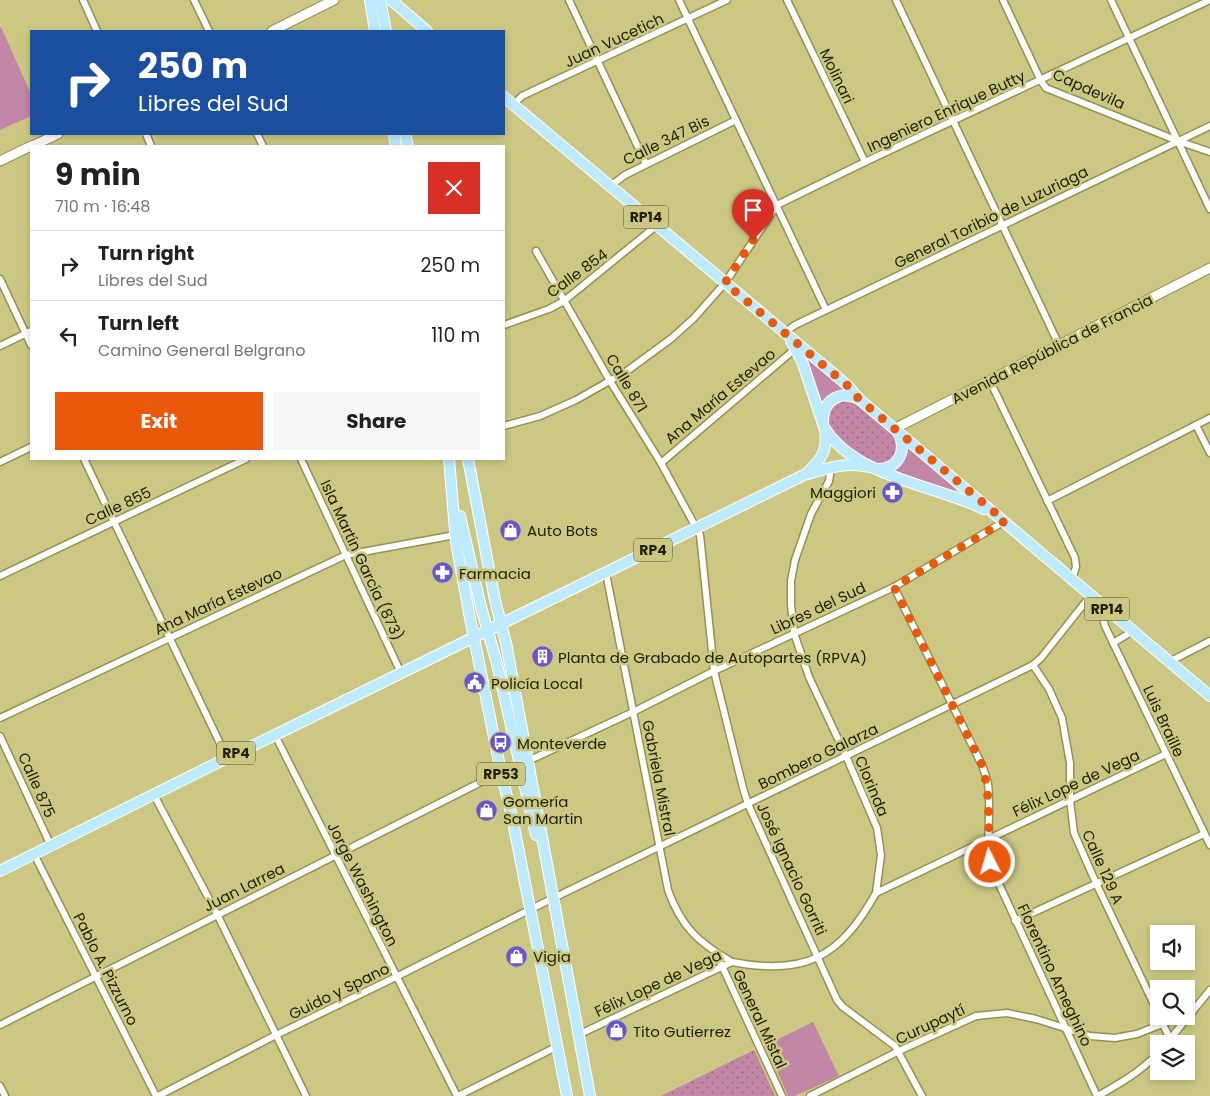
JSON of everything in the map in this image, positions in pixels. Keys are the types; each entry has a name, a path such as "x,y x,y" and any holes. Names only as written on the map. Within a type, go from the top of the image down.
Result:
{"main road":[{"path":"274,30 334,0"},
{"path":"370,0 375,30"},
{"path":"380,0 386,30"},
{"path":"391,0 426,30"},
{"name":"RP14","path":"505,98 847,385 859,399"},
{"path":"43,144 56,135"},
{"path":"0,161 30,146"},
{"name":"Avenida República de Francia","path":"896,431 1210,268"},
{"name":"RP14","path":"786,335 802,362 824,425"},
{"name":"RP4","path":"804,475 822,457 825,443 826,406 832,399 844,396 859,399"},
{"path":"859,399 896,431"},
{"path":"824,425 828,434 841,446 872,468"},
{"name":"RP14","path":"896,431 1005,521 1210,696"},
{"name":"RP4","path":"0,871 226,758 804,475 845,464 872,468 890,467 895,464 902,450 902,439 896,431"},
{"name":"RP53","path":"450,460 456,535 474,637 531,909 567,1096"},
{"name":"RP53","path":"450,460 461,524 496,660 535,832 550,882"},
{"name":"RP53","path":"468,460 495,600 502,624 590,1096"},
{"name":"RP14","path":"872,468 972,503 1005,521"}],"street":[{"path":"83,0 97,30"},
{"path":"194,0 209,30"},
{"path":"569,0 646,164"},
{"path":"679,0 826,310"},
{"name":"Juan Vucetich","path":"513,105 522,96 727,0"},
{"name":"Molinari","path":"787,0 865,162"},
{"path":"896,0 1059,345"},
{"name":"Capdevila","path":"1003,0 1046,88 1210,152"},
{"path":"1111,0 1210,209"},
{"name":"Ingeniero Enrique Butty","path":"777,205 1210,0"},
{"name":"Calle 347 Bis","path":"609,187 625,175 736,120"},
{"name":"General Toribio de Luzuriaga","path":"786,335 795,325 1210,126"},
{"path":"505,426 556,410 610,381 643,360 672,338 694,318 725,283 777,205"},
{"name":"Calle 854","path":"505,325 564,301 656,226"},
{"name":"Calle 871","path":"536,252 610,381 661,463 697,528"},
{"path":"0,279 29,333 0,346"},
{"name":"Ana María Estevao","path":"661,463 795,349"},
{"path":"990,381 1075,558 1076,567 1072,580"},
{"path":"1047,501 1210,418"},
{"path":"1196,425 1210,453"},
{"path":"0,462 30,447"},
{"path":"84,460 226,758"},
{"name":"Calle 855","path":"0,576 244,460"},
{"name":"Isla Martín García (873)","path":"301,460 401,672"},
{"name":"Clorinda","path":"831,468 829,481 811,514 795,560 791,581 791,605 794,633 799,654 846,756 880,841 880,867 876,893"},
{"name":"Libres del Sud","path":"528,761 894,587 1005,521"},
{"name":"José Ignacio Gorriti","path":"697,528 702,540 714,671 748,804 837,1000 843,1007 890,1041 899,1052 922,1096"},
{"name":"Ana María Estevao","path":"0,718 346,555 456,535"},
{"name":"Gabriela Mistral","path":"606,573 668,890 675,908 685,924 698,939 716,953 732,962"},
{"name":"Florentino Ameghino","path":"894,587 982,765 988,783 988,839 992,871 1098,1096"},
{"name":"Bombero Galarza","path":"531,909 1033,665 1042,658 1090,595"},
{"name":"Luis Braille","path":"1103,605 1102,615 1113,643 1210,845"},
{"path":"1113,643 1133,631"},
{"path":"1169,662 1210,641"},
{"name":"Calle 129 A","path":"1033,665 1049,689 1062,718 1070,763 1070,800 1074,833 1150,997"},
{"name":"Jorge Washington","path":"275,735 458,1096"},
{"name":"Calle 875","path":"0,736 51,846"},
{"name":"Félix Lope de Vega","path":"578,1035 732,962 776,967 819,958 836,946 851,931 865,913 876,893 1166,754"},
{"name":"Juan Larrea","path":"0,1025 501,772"},
{"path":"154,795 217,914 306,1096"},
{"path":"1016,921 1204,834"},
{"name":"Pablo A. Pizzurno","path":"34,854 157,1096"},
{"name":"Guido y Spano","path":"157,1096 531,909"},
{"name":"General Mistal","path":"716,953 782,1096"},
{"path":"1195,1008 1210,990"},
{"name":"Curupaytí","path":"810,1096 968,1020 986,1015 1014,1015 1036,1019 1090,1036 1115,1038 1137,1034 1160,1025"},
{"path":"1173,1035 1181,1025"},
{"path":"458,1096 558,1046"},
{"path":"1098,1096 1120,1084 1150,1060"},
{"path":"0,1086 5,1096"}],"shaded area":[{"path":"0,28 30,92 30,116 0,130"},
{"path":"809,359 846,390 824,406 807,363"},
{"path":"840,401 852,401 896,436 898,452 891,462 876,465 869,462 840,440 834,433 829,427 827,413 831,407"},
{"path":"907,446 956,489 954,493 889,470"},
{"path":"813,1022 839,1076 795,1096 788,1096 766,1045"},
{"path":"754,1050 775,1096 661,1096"}],"place":[{"name":"Maggiori","path":"892,492"},
{"name":"Auto Bots","path":"511,530"},
{"name":"Farmacia","path":"443,573"},
{"name":"Planta de Grabado de Autopartes (RPVA)","path":"542,657"},
{"name":"Policía Local","path":"475,683"},
{"name":"Monteverde","path":"501,743"},
{"name":"Gomería San Martin","path":"487,810"},
{"name":"Vigia","path":"517,956"},
{"name":"Tito Gutierrez","path":"617,1031"}],"route":[{"path":"753,240 725,283 847,385 859,399 1005,521 894,587 982,765 988,783 990,862"}]}
